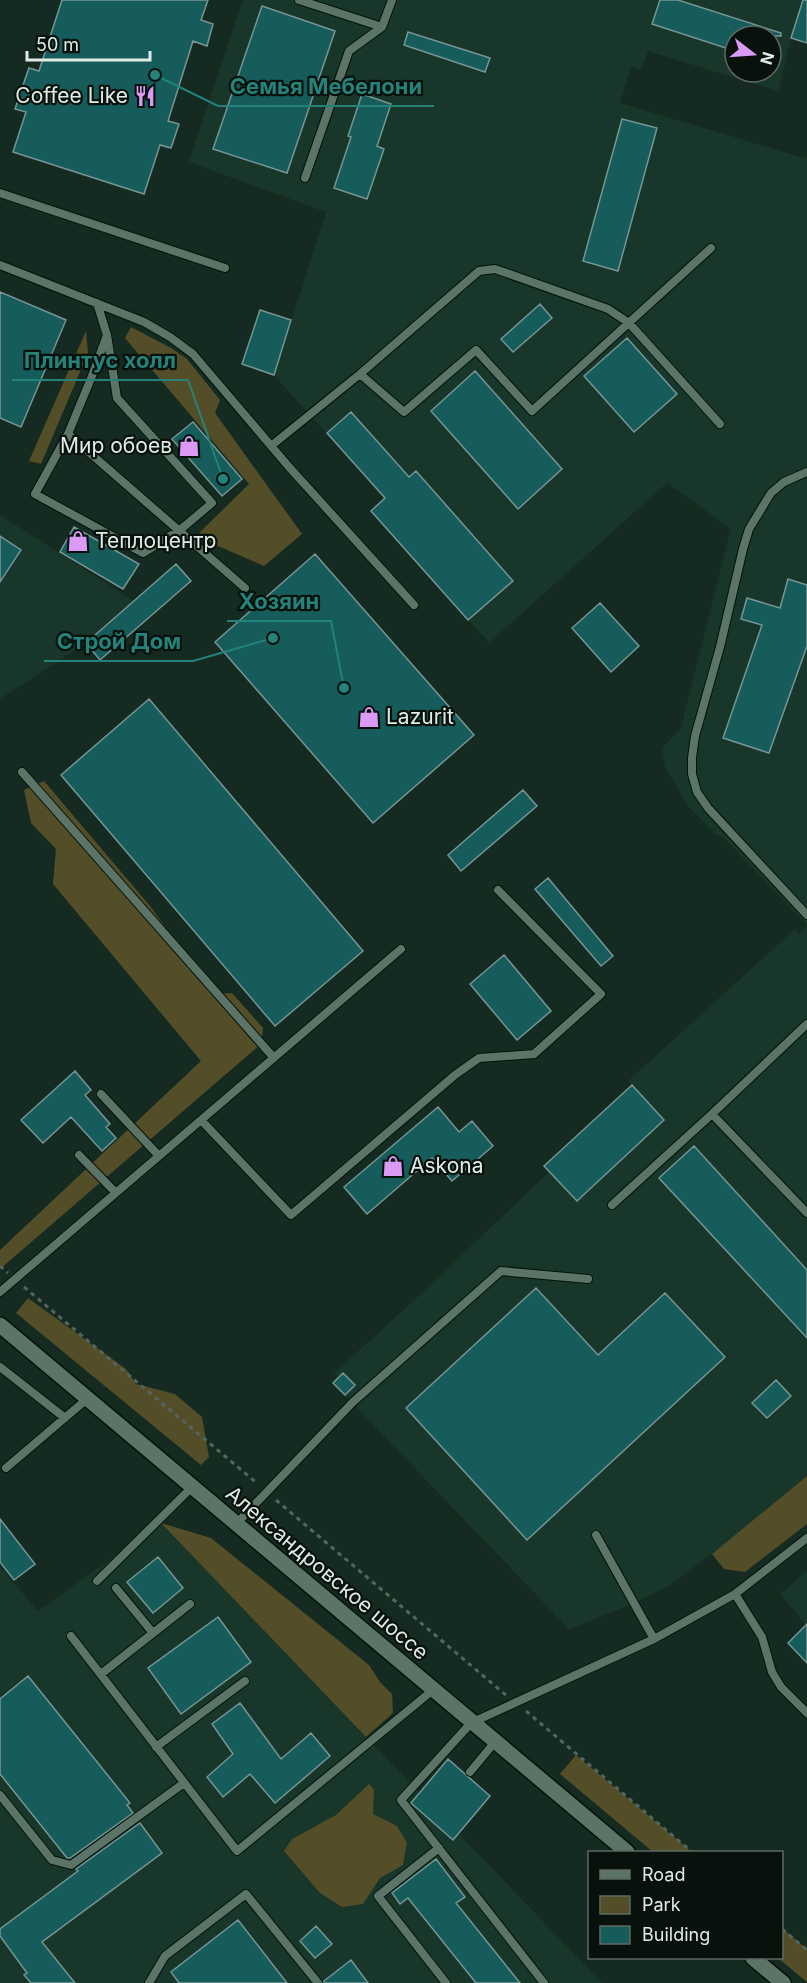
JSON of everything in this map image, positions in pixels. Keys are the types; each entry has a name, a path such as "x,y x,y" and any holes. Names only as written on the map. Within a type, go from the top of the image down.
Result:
{"main road":[{"name":"Александровское шоссе","path":"0,1325 626,1851"},
{"path":"754,1959 783,1983"}],"lane":[{"path":"299,0 382,27"},
{"path":"305,178 349,51 382,27 392,0"},
{"path":"0,193 225,268"},
{"path":"360,374 404,412 476,350 532,411 711,248"},
{"path":"1,269 144,322 193,354 271,446 414,605"},
{"path":"271,446 360,374 479,271 495,269 608,309 629,323 720,424"},
{"path":"97,303 107,335 117,398 212,503 180,530 143,553 35,494 68,434 107,335"},
{"path":"68,434 244,588"},
{"path":"807,472 784,482 771,493 749,529 695,736 692,774 697,792 708,808 807,915"},
{"path":"22,772 274,1058"},
{"path":"201,1120 291,1215 455,1075 479,1058 534,1054 601,994 498,890"},
{"path":"0,1292 401,949"},
{"path":"612,1205 807,1024"},
{"path":"101,1094 159,1156"},
{"path":"712,1114 807,1213"},
{"path":"79,1155 116,1193"},
{"path":"236,1524 352,1402 501,1271 588,1280"},
{"path":"0,1367 65,1418"},
{"path":"6,1468 87,1399"},
{"path":"97,1581 192,1487"},
{"path":"596,1535 654,1640"},
{"path":"544,1983 401,1800 471,1723 654,1640 735,1594 807,1538"},
{"path":"116,1588 153,1633"},
{"path":"735,1594 762,1637 772,1672 781,1687 807,1713"},
{"path":"100,1674 190,1604"},
{"path":"71,1636 237,1851 433,1690"},
{"path":"156,1747 245,1681"},
{"path":"470,1772 495,1742"},
{"path":"0,1795 52,1860 72,1865 184,1783"},
{"path":"439,1848 378,1896 446,1983"},
{"path":"149,1983 165,1956 246,1894 318,1983"}],"path":[{"path":"0,1266 691,1851"},
{"path":"783,1930 807,1950"}],"shaded area":[{"path":"243,0 807,0 807,40 791,38 783,71 783,24 723,24 723,74 648,51 641,70 631,67 620,103 807,159 807,925 725,839 714,833 689,807 665,767 662,748 681,728 731,529 667,483 489,643 371,511 385,498 274,375 326,212 189,162"},
{"path":"755,84 780,84 778,91"},
{"path":"0,515 134,601 86,643 0,699"},
{"path":"807,926 807,1476 753,1522 672,1584 635,1603 569,1629 333,1383 338,1378 334,1373 549,1172 632,1085 628,1081 795,929 799,934"},
{"path":"161,1523 602,1983 0,1983 0,1567 38,1611"},
{"path":"807,1571 807,1663 788,1643 806,1625 780,1594"}],"green space":[{"path":"131,327 187,359 220,400 215,413 302,534 264,566 211,543 199,533 249,484 125,338"},
{"path":"86,331 88,353 41,464 29,461"},
{"path":"44,781 150,906 214,994 232,993 263,1028 261,1044 0,1269 0,1250 201,1061 53,884 56,849 31,823 24,790"},
{"path":"28,1298 126,1369 136,1384 175,1394 202,1417 209,1457 201,1465 16,1313"},
{"path":"807,1476 807,1524 745,1572 724,1569 712,1554"},
{"path":"161,1523 211,1538 369,1665 380,1682 392,1694 393,1713 366,1737"},
{"path":"576,1755 691,1851 652,1851 560,1774"},
{"path":"369,1784 374,1790 373,1814 397,1826 407,1843 403,1865 380,1878 363,1904 342,1907 320,1893 284,1851 292,1839 336,1815"},
{"path":"783,1929 807,1949 807,1982 779,1959 783,1959"}],"building":[{"path":"62,0 208,0 201,20 213,24 207,46 193,41 168,121 179,124 171,148 160,145 144,194 13,152 26,112 15,109 29,68 39,71"},
{"path":"660,0 678,0 753,24 723,24 723,47 652,24"},
{"path":"803,0 807,0 807,43 791,38"},
{"path":"262,6 335,31 287,173 213,149"},
{"path":"408,32 490,58 485,72 404,45"},
{"path":"362,94 391,104 377,146 384,149 367,199 334,188"},
{"path":"622,119 657,128 618,271 583,261"},
{"path":"0,292 66,320 21,427 0,418"},
{"path":"540,304 552,318 513,352 501,339"},
{"path":"260,310 291,320 274,375 242,364"},
{"path":"627,338 677,394 634,432 584,376"},
{"path":"475,371 562,469 518,509 431,411"},
{"path":"351,412 409,477 416,471 513,581 468,620 371,511 385,498 327,433"},
{"path":"193,422 242,479 222,496 172,439"},
{"path":"74,527 139,564 123,589 60,552"},
{"path":"0,536 21,550 0,582"},
{"path":"315,554 474,735 373,823 215,642"},
{"path":"176,564 191,581 100,660 86,643"},
{"path":"788,579 807,585 807,646 769,753 723,738 762,625 741,619 747,598 780,608"},
{"path":"600,603 639,646 611,672 572,628"},
{"path":"149,699 363,951 275,1026 61,775"},
{"path":"523,790 537,806 461,871 448,855"},
{"path":"548,878 613,956 601,966 535,889"},
{"path":"504,955 551,1011 517,1040 470,984"},
{"path":"75,1071 91,1090 85,1095 110,1124 106,1127 116,1138 102,1151 71,1117 43,1143 21,1120"},
{"path":"632,1085 664,1120 577,1201 544,1166"},
{"path":"438,1107 459,1132 472,1121 493,1146 452,1181 432,1158 367,1214 344,1187"},
{"path":"694,1146 807,1270 807,1338 659,1178"},
{"path":"536,1288 598,1355 665,1293 725,1357 527,1540 406,1408"},
{"path":"343,1373 355,1385 345,1395 333,1383"},
{"path":"776,1380 791,1396 767,1418 752,1403"},
{"path":"0,1519 35,1564 14,1580 0,1562"},
{"path":"158,1557 183,1588 153,1613 127,1582"},
{"path":"218,1617 251,1662 181,1714 148,1668"},
{"path":"807,1624 807,1663 788,1643"},
{"path":"28,1676 130,1803 127,1805 133,1813 70,1858 67,1858 0,1774 0,1699"},
{"path":"240,1703 281,1759 311,1733 330,1756 275,1803 250,1774 223,1797 207,1777 233,1754 212,1724"},
{"path":"448,1759 490,1796 453,1840 411,1803"},
{"path":"140,1823 162,1853 42,1942 75,1983 31,1983 24,1975 27,1973 0,1936 0,1929 78,1871 76,1869"},
{"path":"436,1859 465,1897 456,1903 520,1983 476,1983 408,1898 400,1904 392,1893"},
{"path":"238,1920 287,1983 179,1983 171,1972"},
{"path":"316,1926 332,1944 315,1958 300,1941"},
{"path":"351,1960 368,1983 324,1983 324,1981"}],"place":[{"name":"Семья Мебелони","path":"155,75"},
{"name":"Coffee Like","path":"145,96"},
{"name":"Мир обоев","path":"189,446"},
{"name":"Плинтус холл","path":"223,479"},
{"name":"Теплоцентр","path":"78,541"},
{"name":"Строй Дом","path":"273,638"},
{"name":"Хозяин","path":"344,688"},
{"name":"Lazurit","path":"369,717"},
{"name":"Askona","path":"393,1166"}]}
